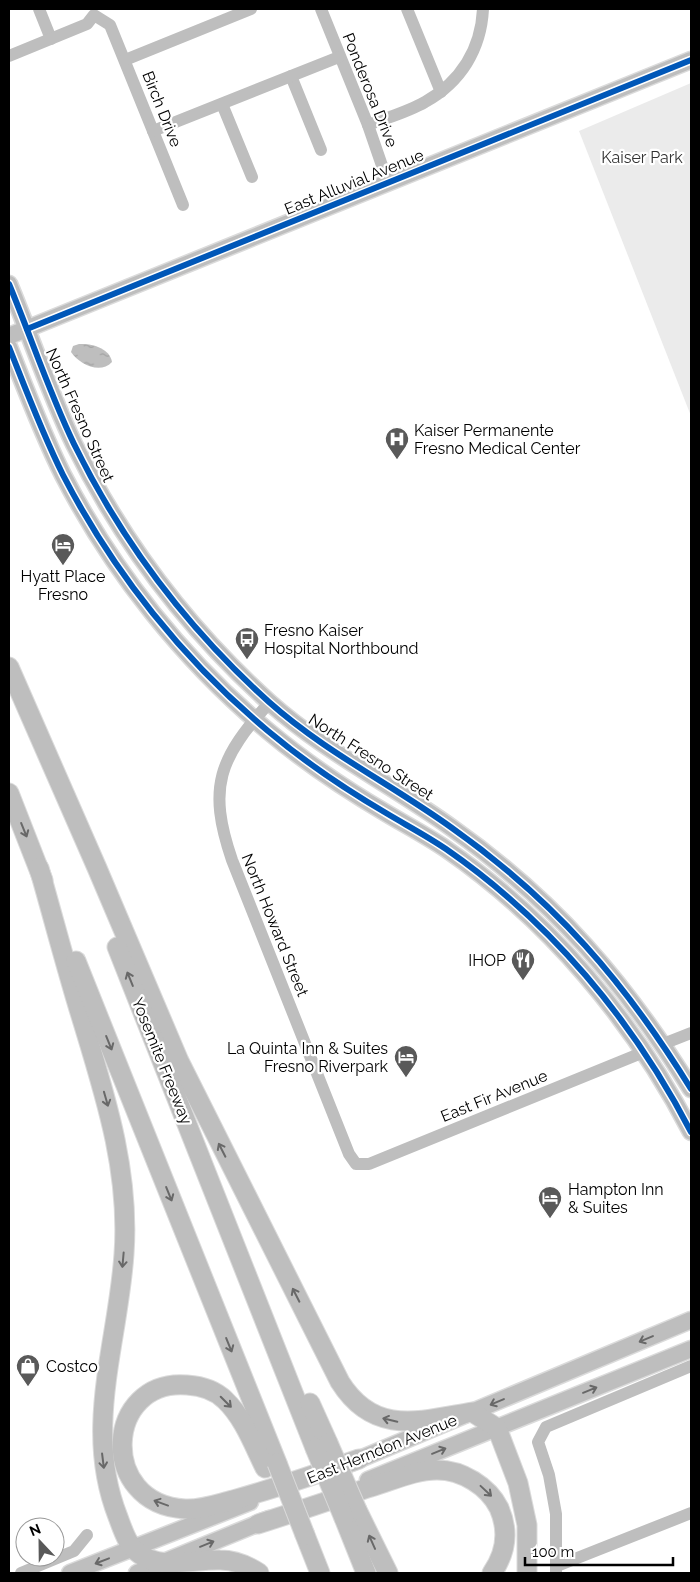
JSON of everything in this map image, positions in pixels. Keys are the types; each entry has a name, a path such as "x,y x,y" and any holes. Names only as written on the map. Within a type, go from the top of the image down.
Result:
{"highway":[{"path":"9,667 179,1062 340,1382 360,1407 385,1419 413,1422 472,1412 497,1428 524,1506 528,1549 527,1573"},
{"name":"Yosemite Freeway","path":"9,674 201,1158 351,1514"},
{"path":"9,793 271,1466 300,1537 320,1573"},
{"path":"39,868 107,1103 122,1174 125,1218 124,1253 102,1413 101,1445 105,1473 113,1504 128,1540 134,1548 153,1561 180,1564 209,1560 231,1560 250,1567 259,1573"},
{"path":"271,1466 225,1400 202,1386 171,1385 151,1393 132,1411 123,1430 122,1460 133,1483 153,1500 182,1508 199,1508 257,1493 359,1459"},
{"path":"258,1524 416,1473 446,1471 472,1480 486,1490 495,1501 502,1516 505,1540 501,1557 492,1573"},
{"path":"351,1514 366,1573"},
{"path":"351,1514 388,1573"},
{"path":"300,1537 309,1573"}],"main road":[{"name":"East Alluvial Avenue","path":"9,336 691,60"},
{"name":"North Fresno Street","path":"9,284 74,444 106,503 132,545 166,592 206,639 270,702 330,750 450,826 496,860 550,907 607,968 663,1044 691,1089"},
{"path":"9,347 50,448 97,535 149,608 176,639 254,719 315,768 444,848 475,870 558,945 594,985 644,1052 691,1132"},
{"path":"594,985 608,987 647,1039 654,1043 663,1044"},
{"path":"644,1052 653,1052 659,1057 691,1110"},
{"name":"East Herndon Avenue","path":"70,1573 359,1459 691,1320"},
{"name":"East Herndon Avenue","path":"137,1573 691,1349"}],"street":[{"path":"39,9 51,39"},
{"path":"125,60 251,9"},
{"name":"Ponderosa Drive","path":"321,9 368,124 388,183"},
{"path":"407,9 441,92"},
{"path":"368,124 424,104 441,92 467,64 482,30 482,9"},
{"path":"9,56 87,24 95,12"},
{"name":"Birch Drive","path":"95,12 110,25 183,205"},
{"path":"154,131 339,56"},
{"path":"291,76 320,150"},
{"path":"222,104 252,177"},
{"name":"North Howard Street","path":"270,702 234,745 222,772 218,802 223,832 232,860 349,1154 356,1164"},
{"path":"663,1044 691,1033"},
{"name":"East Fir Avenue","path":"356,1164 369,1164 644,1052"},
{"path":"691,1366 546,1427 538,1442 554,1495 557,1523 556,1570 691,1513"},
{"path":"21,1573 74,1551 87,1535"}],"green space":[{"name":"Kaiser Park","path":"691,83 691,416 579,131"}],"water":[{"path":"79,344 99,347 108,353 112,362 102,368 84,364 71,352 73,346"}],"cycle path":[{"path":"27,329 691,60"},
{"path":"9,284 56,405 93,480 135,549 184,614 239,674 290,720 335,752 452,828 524,885 555,914 614,979 666,1050 691,1089"},
{"path":"9,347 48,443 83,511 104,546 128,580 179,645 237,704 296,754 355,794 446,849 484,877 520,908 586,976 615,1012 643,1051 691,1132"}],"place":[{"name":"Kaiser Permanente Fresno Medical Center","path":"397,460"},
{"name":"Hyatt Place Fresno","path":"63,566"},
{"name":"Fresno Kaiser Hospital Northbound","path":"247,660"},
{"name":"IHOP","path":"523,981"},
{"name":"La Quinta Inn & Suites Fresno Riverpark","path":"406,1078"},
{"name":"Hampton Inn & Suites","path":"550,1219"},
{"name":"Costco","path":"28,1387"}]}
